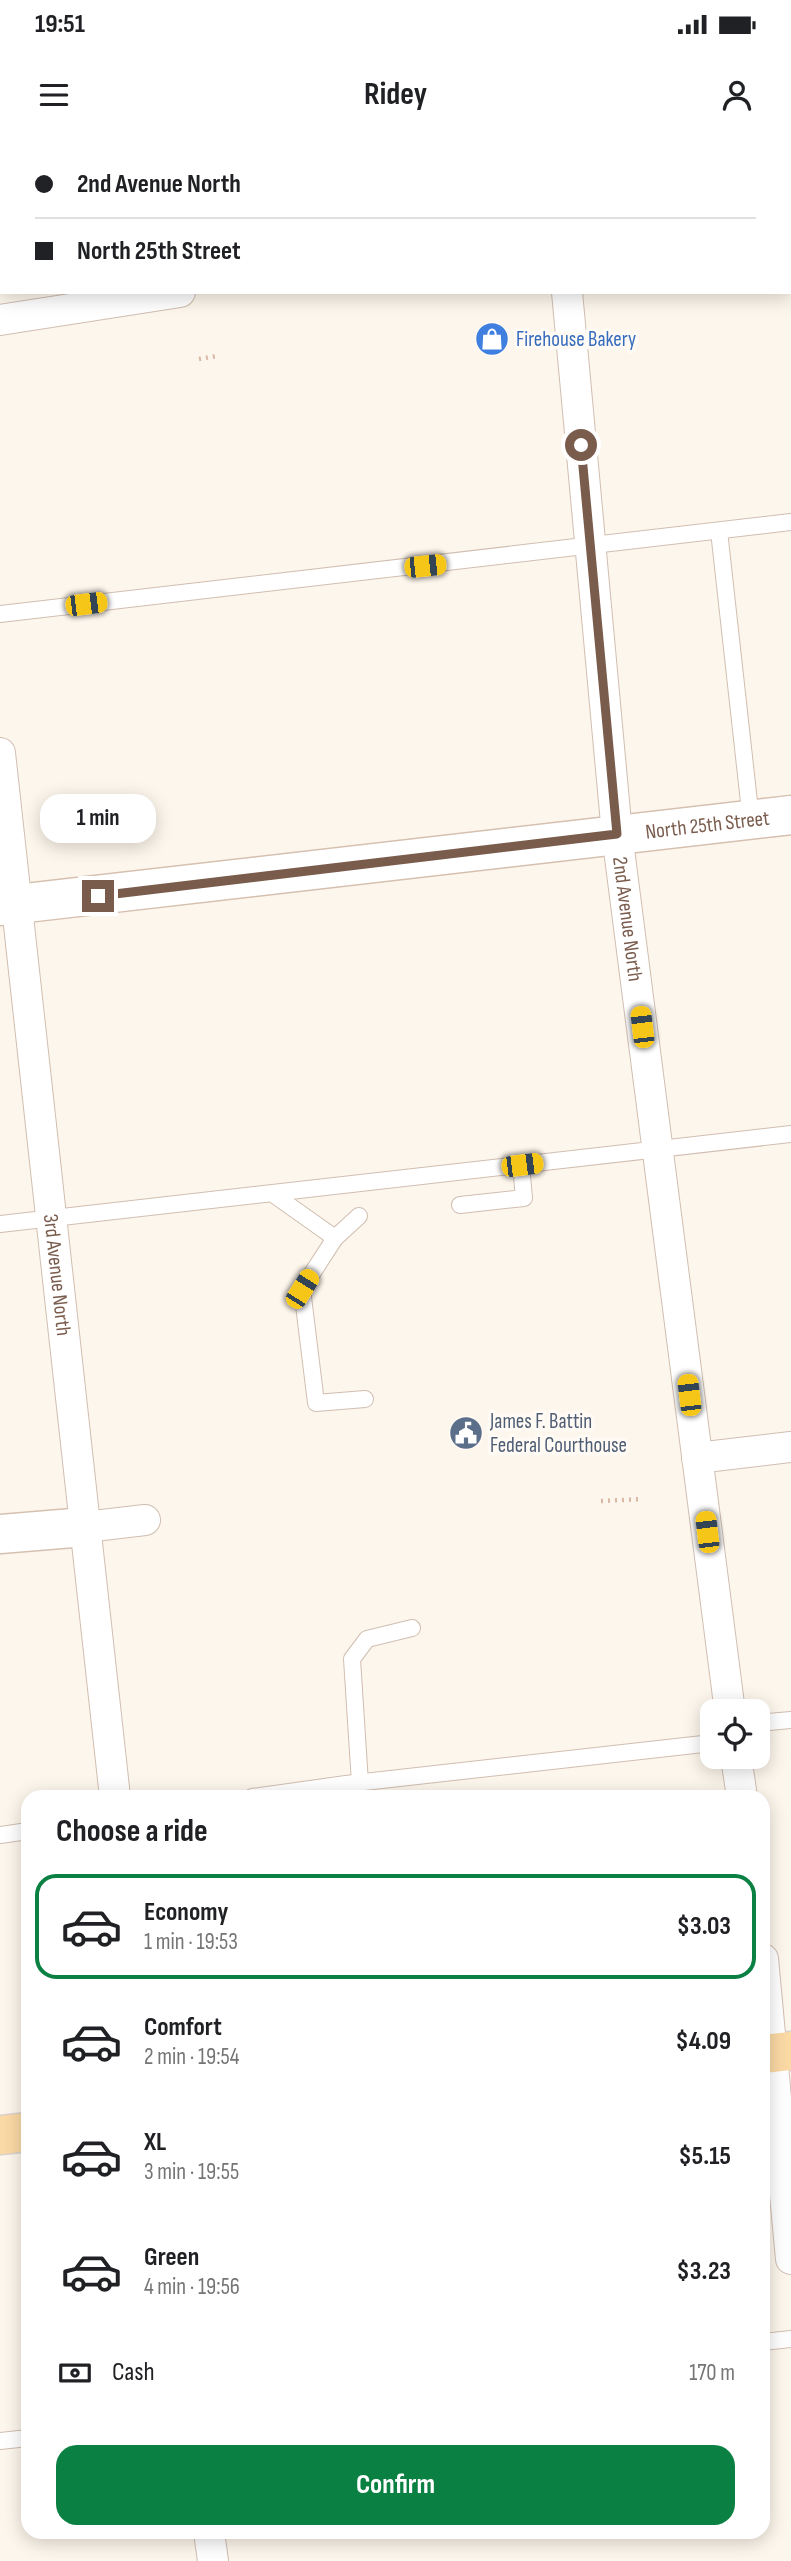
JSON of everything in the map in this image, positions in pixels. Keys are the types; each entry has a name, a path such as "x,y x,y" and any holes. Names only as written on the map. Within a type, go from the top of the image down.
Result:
{"main road":[{"path":"0,2135 21,2133"}],"street":[{"path":"0,320 167,294"},
{"name":"2nd Avenue North","path":"567,294 617,834 728,1699"},
{"name":"3rd Avenue North","path":"0,753 8,905 37,1086 114,1790"},
{"name":"North 25th Street","path":"8,905 791,815"},
{"path":"697,1458 791,1447"},
{"path":"0,1534 145,1520"},
{"path":"738,1769 741,1790"},
{"path":"770,2014 791,2259"},
{"path":"210,2539 213,2561"}],"lane":[{"path":"0,614 791,522"},
{"path":"719,531 751,820"},
{"path":"0,1224 791,1134"},
{"path":"460,1205 524,1198 522,1165"},
{"path":"273,1194 335,1238"},
{"path":"359,1216 335,1238 302,1289 316,1403 365,1399"},
{"path":"360,1783 352,1658 367,1639 412,1628"},
{"path":"770,1722 791,1720"},
{"path":"306,1790 700,1744"},
{"path":"0,1835 21,1832"},
{"path":"770,2341 791,2339"},
{"path":"0,2441 21,2439"}],"path":[{"path":"199,359 217,356"},
{"path":"601,1501 642,1499"}],"place":[{"name":"Firehouse Bakery","path":"492,339"},
{"name":"James F. Battin Federal Courthouse","path":"466,1433"}],"route":[{"path":"98,896 617,834 581,445"}]}
